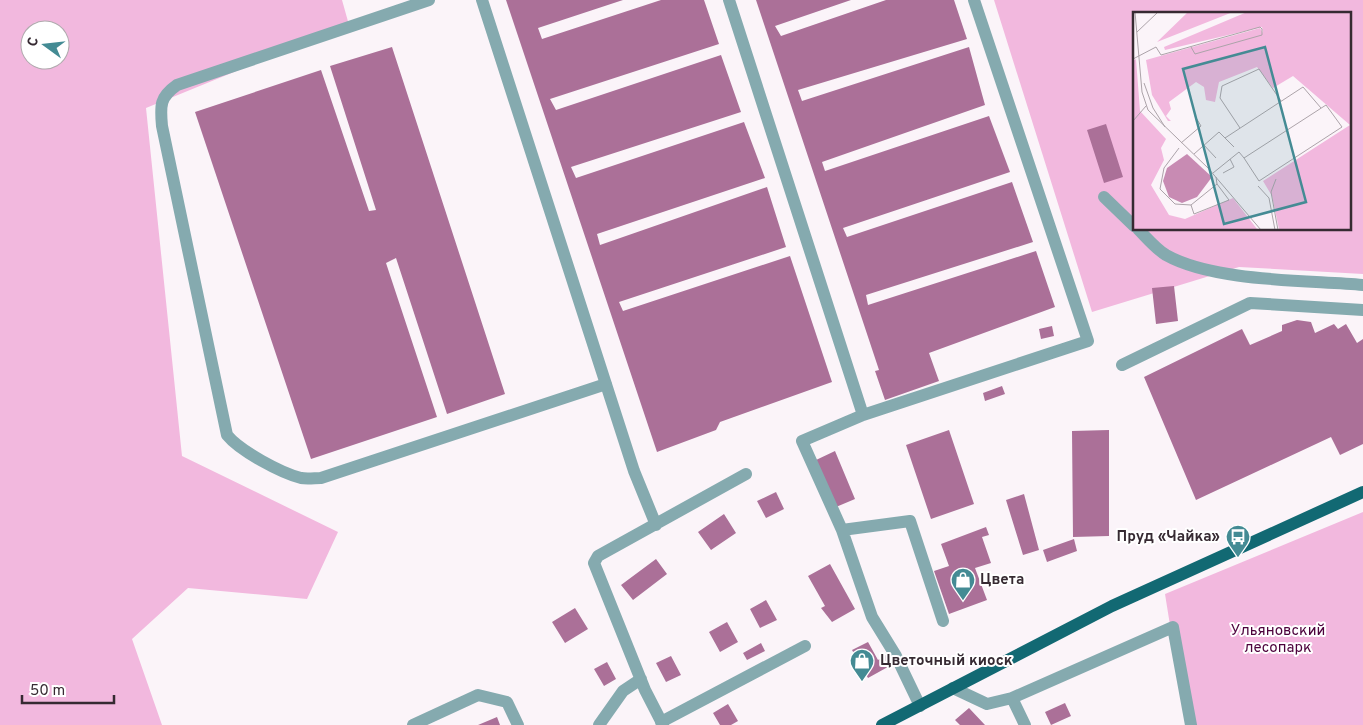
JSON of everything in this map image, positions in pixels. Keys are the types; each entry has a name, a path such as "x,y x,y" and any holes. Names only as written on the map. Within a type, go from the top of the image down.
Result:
{"main road":[{"path":"882,725 1112,606 1363,492"}],"street":[{"path":"429,0 177,85 166,93 160,109 162,126 227,435 234,444 290,473 302,478 321,478 606,384"},
{"path":"482,0 634,471 656,525"},
{"path":"729,0 864,415"},
{"path":"920,706 896,656 872,617 842,530 802,441 864,415 1088,341 974,0"},
{"path":"1104,197 1133,225"},
{"path":"1139,230 1165,254 1202,269 1238,275 1363,285"},
{"path":"1122,365 1250,303 1363,310"},
{"path":"746,474 598,556 594,563 641,679 662,723 805,646"},
{"path":"842,530 910,521 943,621"},
{"path":"953,688 987,704 1012,698 1173,628 1191,725"},
{"path":"599,725 623,690 641,679"},
{"path":"413,725 478,695 507,702 518,725"},
{"path":"1012,698 1026,725"}],"green space":[{"path":"0,0 342,0 349,25 146,108 182,456 338,532 307,599 188,588 132,639 162,725 0,725"},
{"path":"994,0 1363,0 1363,274 1239,267 1092,312"},
{"name":"Ульяновский лесопарк","path":"1363,512 1363,725 1186,725 1165,594"}],"building":[{"path":"506,0 623,0 538,28 542,39 661,0 704,0 719,44 550,99 556,110 721,55 741,112 571,167 576,178 744,122 765,178 597,234 600,245 767,187 786,247 619,302 623,311 790,256 832,382 720,422 716,430 657,452"},
{"path":"756,0 851,0 775,26 781,36 886,0 954,0 967,39 798,90 802,101 969,47 985,105 822,162 825,171 989,116 1010,172 843,228 847,237 1012,182 1033,242 866,295 868,305 1036,251 1055,307 929,353 939,381 885,400 875,371 879,370"},
{"path":"392,47 505,394 447,414 396,258 386,263 437,417 311,459 195,112 321,70 369,211 376,210 330,66"},
{"path":"1106,124 1123,177 1104,183 1087,130"},
{"path":"1174,286 1178,321 1156,324 1152,288"},
{"path":"1297,320 1311,322 1315,333 1334,324 1338,329 1346,324 1357,343 1363,339 1363,444 1340,455 1331,437 1196,500 1144,377 1242,329 1250,345 1282,331 1282,325"},
{"path":"1052,326 1054,336 1041,339 1039,329"},
{"path":"1002,386 1005,394 985,401 983,393"},
{"path":"949,430 974,504 931,519 906,445"},
{"path":"1109,430 1109,536 1073,537 1072,431"},
{"path":"835,451 855,499 836,507 816,460"},
{"path":"776,492 784,509 766,518 757,501"},
{"path":"1024,494 1039,550 1023,555 1006,500"},
{"path":"724,514 736,533 711,550 698,532"},
{"path":"986,527 989,535 982,537 991,563 975,568 987,600 949,614 934,571 949,566 941,544"},
{"path":"1074,539 1077,551 1047,562 1043,550"},
{"path":"656,559 667,574 633,600 621,585"},
{"path":"830,564 855,609 832,622 821,608 825,606 808,576"},
{"path":"766,600 777,620 760,628 750,609"},
{"path":"575,608 588,629 565,643 552,622"},
{"path":"727,622 738,642 720,652 709,632"},
{"path":"868,642 878,660 889,653 895,663 868,678 852,650"},
{"path":"761,643 765,651 747,660 743,653"},
{"path":"671,656 681,675 666,682 656,663"},
{"path":"607,662 616,679 604,686 594,669"},
{"path":"1065,703 1071,716 1051,725 1045,712"},
{"path":"728,704 738,721 731,725 720,725 713,713"},
{"path":"969,708 985,725 960,725 955,720"},
{"path":"497,717 500,725 478,725"}],"place":[{"name":"Пруд «Чайка»","path":"1238,558"},
{"name":"Цвета","path":"963,601"},
{"name":"Цветочный киоск","path":"862,682"}]}
